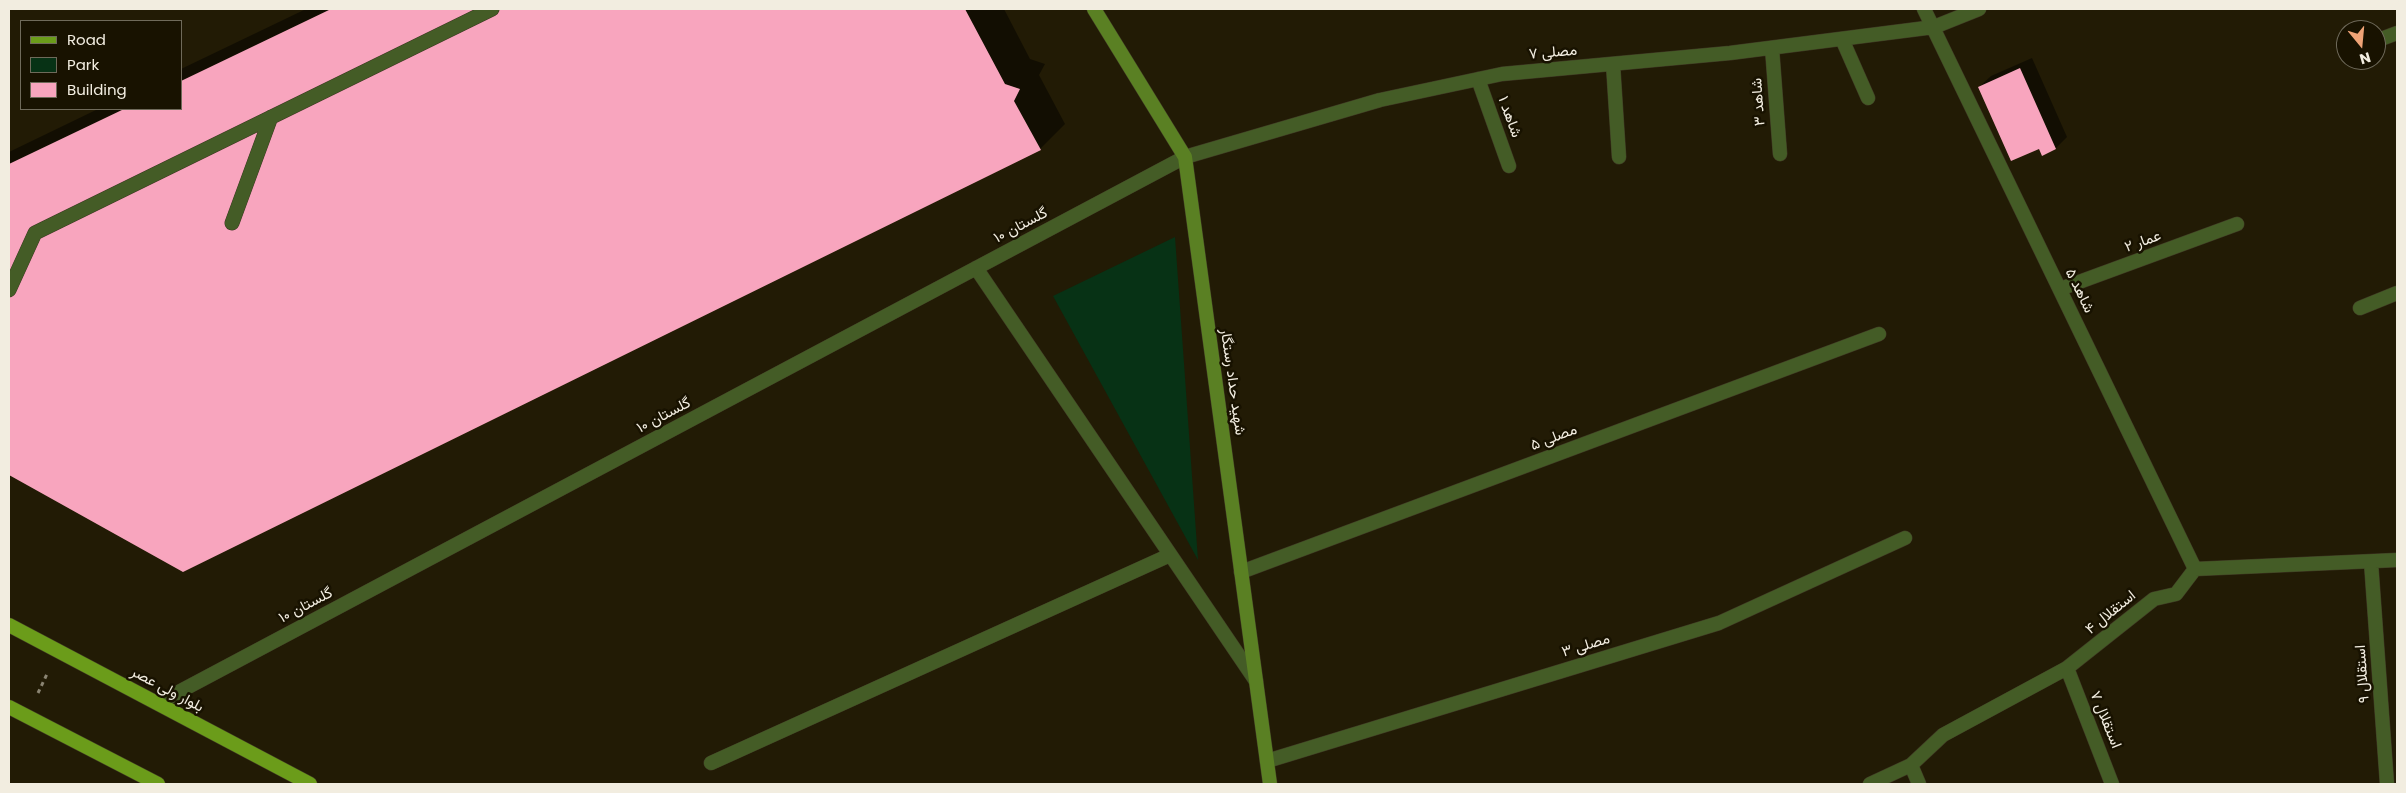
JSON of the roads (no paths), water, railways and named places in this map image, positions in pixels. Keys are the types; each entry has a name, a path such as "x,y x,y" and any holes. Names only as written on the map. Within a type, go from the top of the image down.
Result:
{"main road":[{"name":"شهید حداد رستگار","path":"1094,9 1185,158 1270,784"},
{"name":"بلوار ولی عصر","path":"9,625 310,784"},
{"path":"9,707 158,784"}],"street":[{"path":"9,290 35,233 492,9"},
{"name":"شاهد ۵","path":"1924,9 2194,569"},
{"name":"مصلی ۷","path":"1185,158 1380,100 1502,74 1772,48 1934,27 1979,9"},
{"path":"1842,39 1868,98"},
{"name":"شاهد ۳","path":"1772,48 1780,154"},
{"path":"1614,64 1619,157"},
{"name":"شاهد ۱","path":"1478,79 1509,166"},
{"path":"232,223 271,117"},
{"name":"گلستان ۱۰","path":"158,703 1185,158"},
{"name":"عمار ۲","path":"2060,290 2237,224"},
{"path":"976,268 1256,681"},
{"path":"2360,308 2397,293"},
{"name":"مصلی ۵","path":"1241,572 1879,334"},
{"name":"مصلی ۳","path":"1267,761 1719,623 1905,538"},
{"path":"711,763 1170,555"},
{"path":"2194,569 2397,560"},
{"name":"استقلال ۹","path":"2371,562 2387,784"},
{"name":"استقلال ۴","path":"1870,784 1911,765 1943,735 2067,668 2154,599 2176,594 2194,569"},
{"name":"استقلال ۷","path":"2067,668 2112,784"},
{"path":"1911,765 1919,784"}]}
